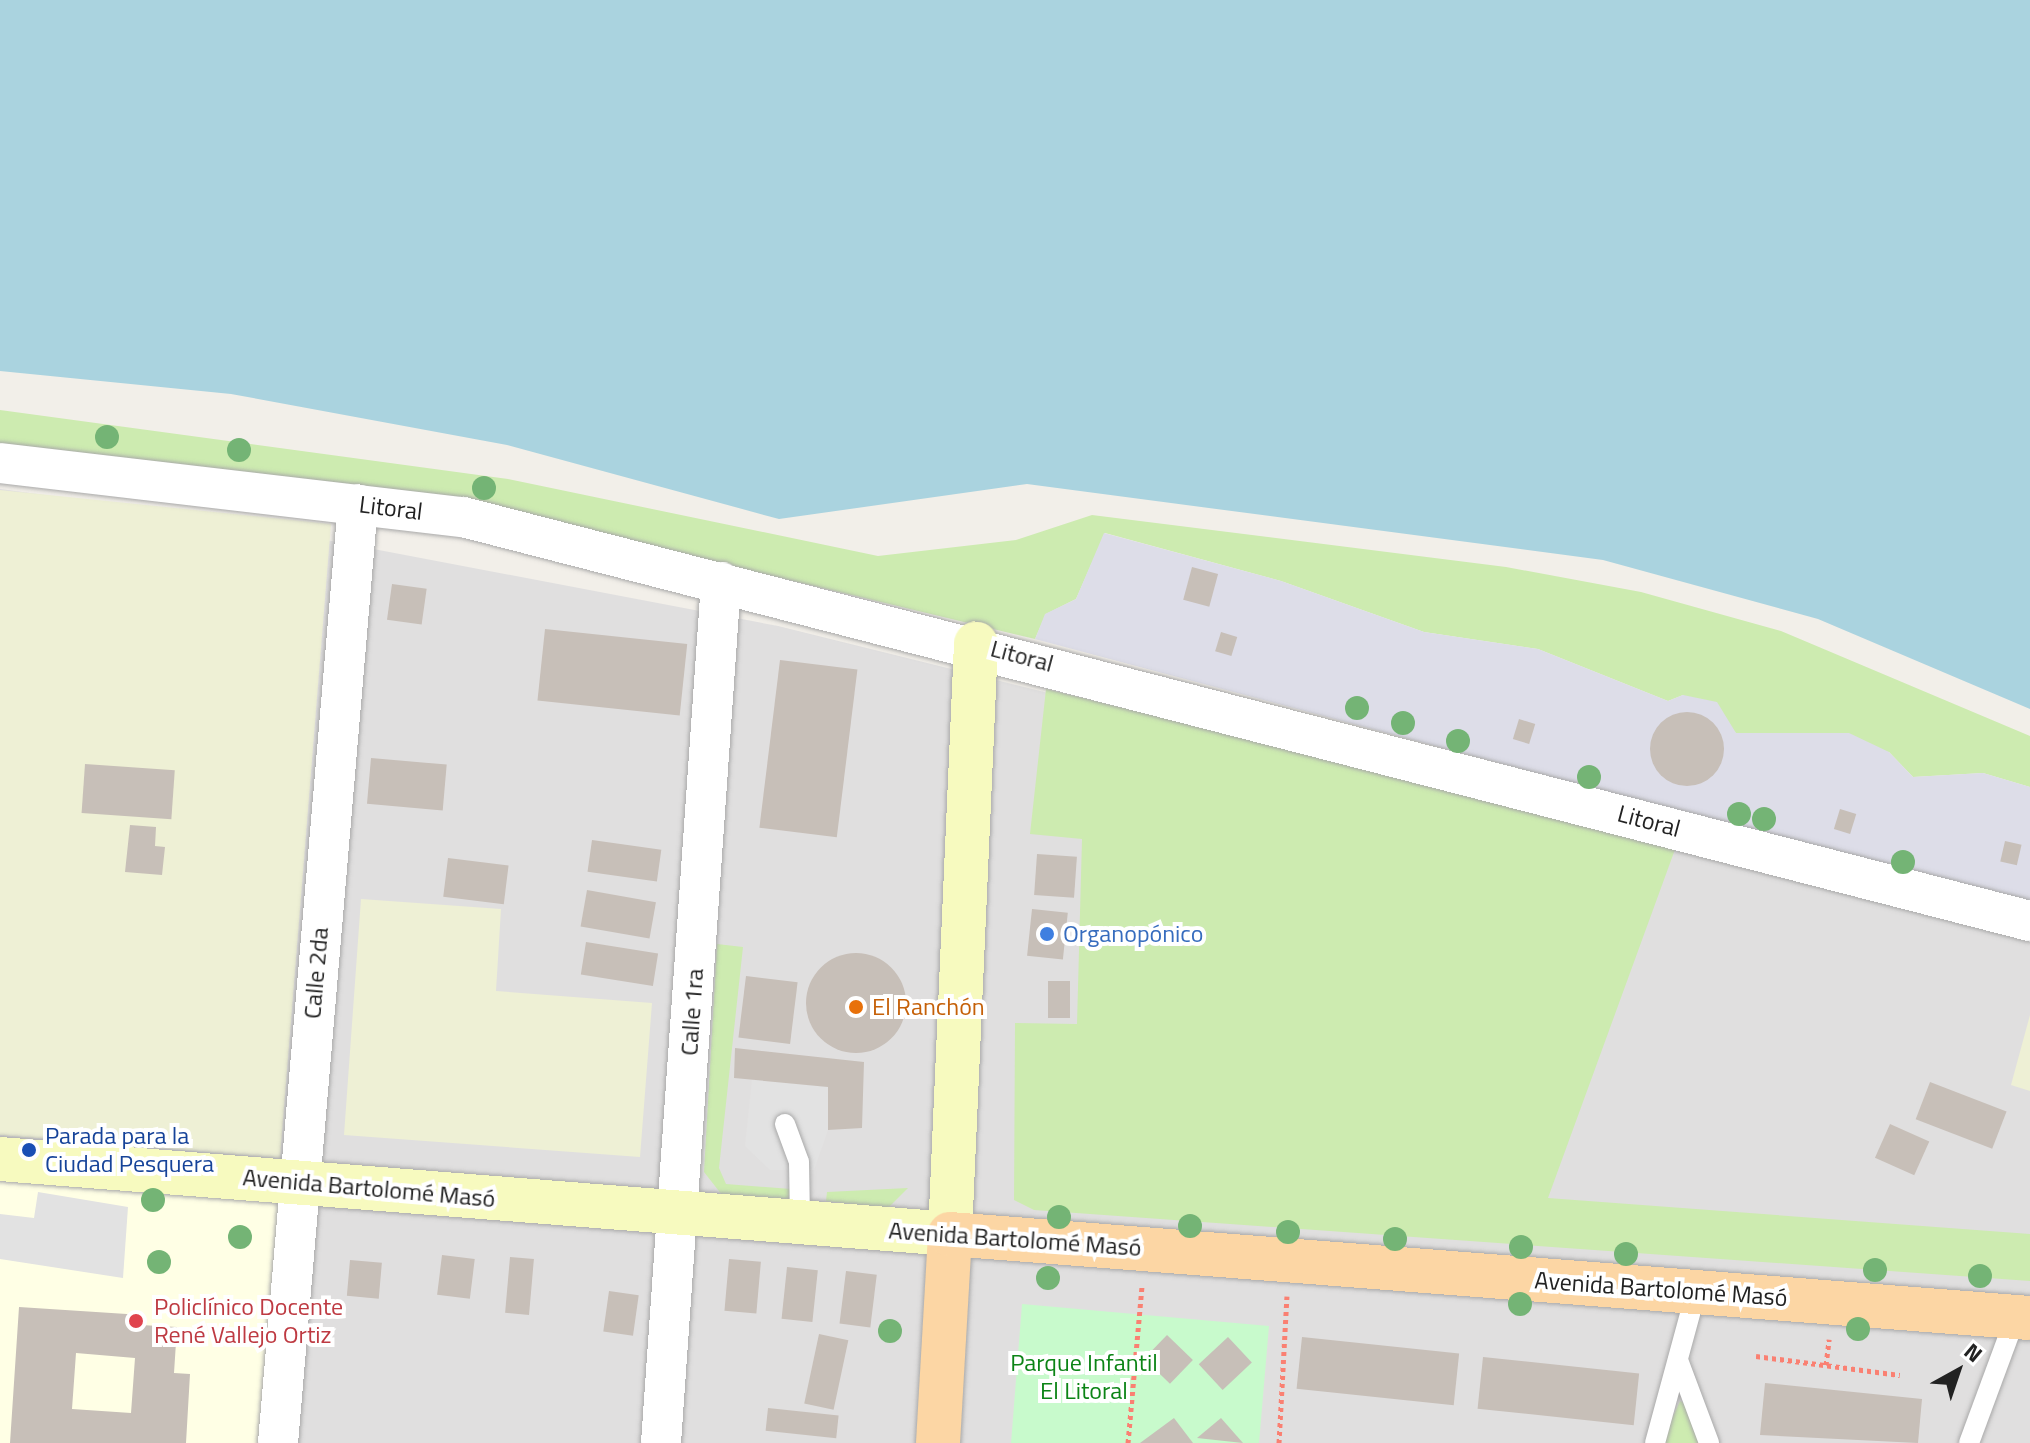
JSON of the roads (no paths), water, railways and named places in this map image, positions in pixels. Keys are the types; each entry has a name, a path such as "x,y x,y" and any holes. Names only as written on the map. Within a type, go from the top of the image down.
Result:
{"main road":[{"path":"938,1443 976,644"},
{"name":"Avenida Bartolomé Masó","path":"0,1159 2023,1317"}],"street":[{"name":"Litoral","path":"0,463 463,517 976,644 2030,921"},
{"name":"Calle 2da","path":"278,1443 358,504"},
{"name":"Calle 1ra","path":"661,1443 721,582"}],"lane":[{"path":"785,1124 799,1162 800,1222"},
{"path":"1655,1443 1696,1292"},
{"path":"1969,1443 2023,1317"},
{"path":"1678,1360 1709,1443"}],"water":[{"path":"0,0 2030,0 2030,709 1818,619 1603,560 1027,484 779,519 507,445 231,394 0,371"}],"place":[{"name":"Organopónico","path":"1047,934"},
{"name":"El Ranchón","path":"856,1007"},
{"name":"Parada para la Ciudad Pesquera","path":"29,1150"},
{"name":"Policlínico Docente René Vallejo Ortiz","path":"136,1321"}],"park label":[{"name":"Parque Infantil El Litoral","path":"1084,1377"}]}
